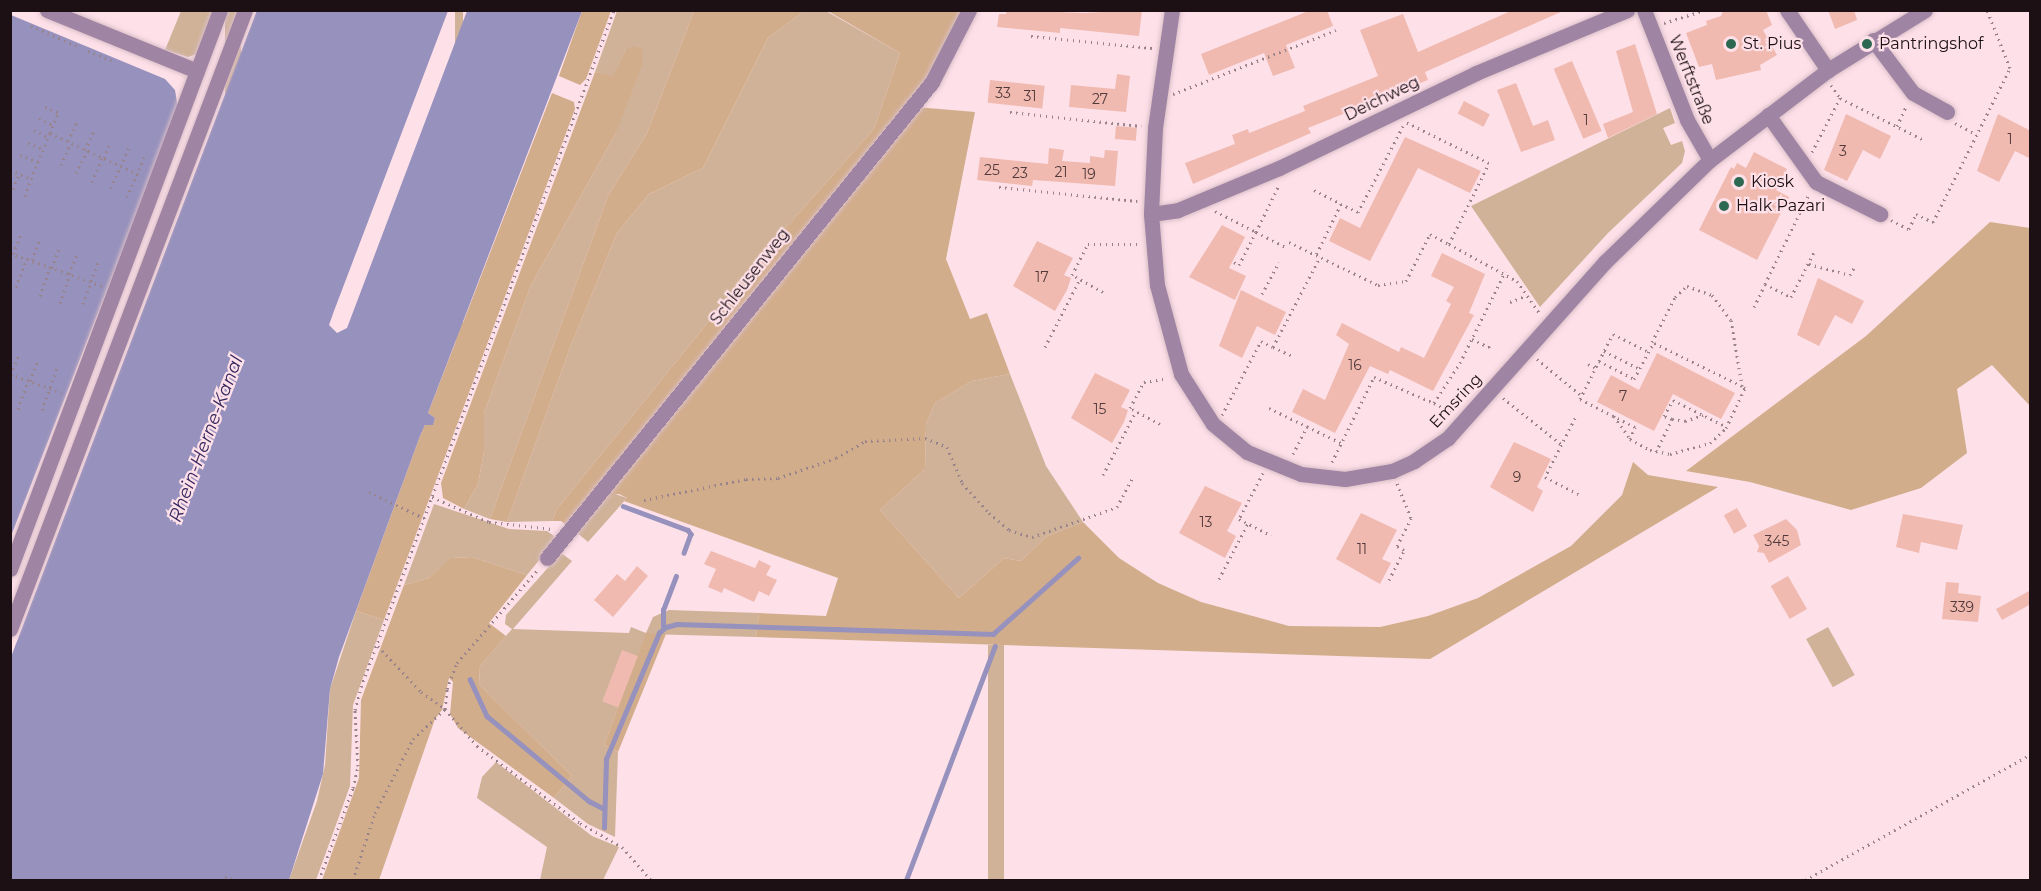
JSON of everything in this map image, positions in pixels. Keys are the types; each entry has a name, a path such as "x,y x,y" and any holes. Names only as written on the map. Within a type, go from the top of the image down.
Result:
{"street":[{"path":"47,10 197,71"},
{"path":"10,568 220,10"},
{"path":"10,629 245,10"},
{"name":"Schleusenweg","path":"547,558 932,82 969,10"},
{"name":"Emsring","path":"1172,10 1155,128 1151,208 1152,244 1164,320 1181,374 1213,424 1268,463 1286,470 1328,478 1362,477 1392,471 1414,461 1448,438 1605,262 1710,160 1825,72 1873,40 1925,10"},
{"name":"Deichweg","path":"1151,208 1204,200 1402,116 1517,55 1627,10"},
{"name":"Werftstraße","path":"1644,10 1687,120 1710,160"},
{"path":"1787,10 1825,72"},
{"path":"1873,40 1913,93 1947,112"},
{"path":"1768,115 1816,182 1880,214"}],"path":[{"path":"319,880 353,788 358,766 355,710 614,10"},
{"path":"1681,16 1705,10"},
{"path":"1880,214 1909,229 1916,214 1933,222 2010,68 1987,10"},
{"path":"31,26 77,46"},
{"path":"1159,93 1176,95 1336,30"},
{"path":"1031,36 1165,50"},
{"path":"88,51 113,61"},
{"path":"1825,72 1840,98 1922,140"},
{"path":"1896,126 1913,93"},
{"path":"1805,166 1840,98"},
{"path":"25,196 59,112 45,107"},
{"path":"1010,112 1155,128"},
{"path":"1947,112 1952,121 1976,134"},
{"path":"1314,190 1358,212 1402,116 1489,163 1449,244"},
{"path":"39,118 54,125"},
{"path":"61,165 76,122"},
{"path":"76,173 95,129"},
{"path":"34,130 69,142 145,177"},
{"path":"92,183 111,141"},
{"path":"28,143 43,149"},
{"path":"111,188 130,145"},
{"path":"127,197 146,153"},
{"path":"20,155 38,162"},
{"path":"1234,262 1239,265 1283,178 1279,168"},
{"path":"10,170 31,179"},
{"path":"13,189 19,174"},
{"path":"1754,307 1816,182"},
{"path":"999,187 1151,208"},
{"path":"1204,200 1208,208 1286,247"},
{"path":"1273,347 1341,204"},
{"path":"22,232 12,253 112,289"},
{"path":"1289,242 1378,285 1406,281 1430,234 1505,272 1527,295 1548,325"},
{"path":"32,260 40,238"},
{"path":"1103,291 1072,274 1088,244 1152,244"},
{"path":"40,296 60,245"},
{"path":"60,303 78,252"},
{"path":"1765,284 1791,297 1814,252"},
{"path":"16,287 27,258"},
{"path":"83,304 99,260"},
{"path":"1263,294 1279,262"},
{"path":"1809,264 1850,275 1854,266"},
{"path":"1328,478 1341,443 1374,377 1392,388 1434,403 1472,339 1505,272"},
{"path":"1045,347 1080,279"},
{"path":"1599,362 1634,379 1680,290 1691,286 1712,295 1731,320 1742,386 1745,388 1727,426 1718,438 1699,448 1670,454 1656,452 1630,439 1614,416"},
{"path":"1510,302 1527,295"},
{"path":"1630,439 1635,427 1580,399 1613,334 1648,352"},
{"path":"1472,339 1489,347 1491,343"},
{"path":"1213,424 1226,411 1261,340 1294,357"},
{"path":"1654,342 1742,386"},
{"path":"1527,350 1582,396"},
{"path":"1604,351 1640,369"},
{"path":"19,352 11,375 72,396"},
{"path":"18,409 38,360"},
{"path":"1588,364 1596,368"},
{"path":"42,410 58,366"},
{"path":"1160,424 1130,408 1144,382 1181,374"},
{"path":"1492,390 1562,444"},
{"path":"1703,415 1685,421 1664,416 1673,400 1727,426"},
{"path":"1269,408 1341,443"},
{"path":"1103,475 1136,411"},
{"path":"1575,418 1545,477 1579,494"},
{"path":"1656,452 1671,419"},
{"path":"1286,470 1307,426"},
{"path":"644,500 746,478 778,477 836,458 865,441 925,438 947,447 962,483 989,513 1009,530 1032,537 1117,507 1132,479"},
{"path":"1268,463 1239,519 1271,535"},
{"path":"1389,580 1404,550 1397,546 1411,518 1392,471"},
{"path":"369,492 425,518"},
{"path":"432,497 489,522 539,525 565,535"},
{"path":"1219,579 1248,524"},
{"path":"353,880 375,813 413,739 445,710 447,689 457,663 547,558"},
{"path":"378,646 421,692 445,710 477,746 580,823 622,847 651,880"},
{"path":"1805,880 2031,754"},
{"path":"225,877 236,880"}],"shaded area":[{"path":"826,10 965,11 916,107 975,112 946,259 970,319 987,313 1010,374 972,381 935,403 926,424 925,469 880,510 959,598 1004,558 1021,561 1047,536 1083,522 1119,558 1158,583 1201,602 1289,626 1380,627 1428,616 1478,598 1571,546 1622,495 1633,462 1648,475 1718,487 1430,659 756,637 759,613 826,616 838,578 624,501 627,498 619,494 605,495 575,531 561,521 552,521 557,509 773,242 874,129 900,53"},
{"path":"181,11 215,11 197,54 188,57 165,50"},
{"path":"225,11 241,11 241,615 225,615"},
{"path":"455,11 463,11 463,341 455,341"},
{"path":"582,11 611,11 586,79 580,85 559,76"},
{"path":"617,11 694,11 647,133 608,196 490,519 464,509 478,484 484,452 484,413 531,285 616,133 626,49 613,77 595,72"},
{"path":"694,11 804,11 768,38 703,168 649,194 617,233 571,345 507,522 490,519 608,196 647,133"},
{"path":"804,11 826,11 900,53 874,129 773,242 557,509 552,521 507,522 571,345 617,233 649,194 703,168 768,38"},
{"path":"635,46 643,50 642,65 616,133 531,285 484,413 484,452 478,484 464,509 443,498 441,483 595,72 613,76 626,49"},
{"path":"552,93 574,102 575,109 384,620 356,611 420,436 425,425 433,424 435,418 428,413"},
{"path":"1670,108 1675,123 1663,128 1671,145 1682,141 1685,151 1682,163 1608,233 1540,307 1471,206"},
{"path":"138,202 145,206 10,440 10,424"},
{"path":"1990,222 2030,228 2030,406 1992,365 1957,389 1967,453 1921,488 1851,510 1750,482 1686,471 1866,336"},
{"path":"1010,374 1046,466 1083,522 1047,536 1021,561 1004,558 959,598 880,510 925,469 926,424 935,403 972,381"},
{"path":"612,493 627,498 588,542 575,531 605,494"},
{"path":"434,504 509,529 547,531 554,536 554,542 527,575 472,557 452,558 429,578 404,585"},
{"path":"561,553 572,561 513,629 629,633 631,627 646,633 653,617 669,610 759,613 756,637 646,634 604,745 618,752 615,837 588,824 554,798 572,776 479,684 480,666 512,629 505,624 506,615"},
{"path":"472,557 527,575 489,623 506,636 480,666 479,684 572,776 554,798 458,728 450,714 453,682 449,678 442,710 435,719 379,880 322,880 359,778 361,700 404,585 429,578 451,558"},
{"path":"356,611 384,620 353,705 350,786 316,880 289,880 317,801 325,765 330,689"},
{"path":"1828,627 1855,675 1833,687 1806,639"},
{"path":"646,633 666,634 618,752 604,745"},
{"path":"988,645 1004,645 1004,880 988,880"},
{"path":"496,762 592,836 619,847 603,880 540,880 547,847 477,798 482,777"}],"water":[{"name":"Rhein-Herne-Kanal","path":"257,10 448,11 329,325 337,333 347,328 467,11 582,11 428,413 435,418 433,425 425,425 420,436 339,657 330,689 323,774 289,880 11,880 11,657"},
{"path":"11,15 165,79 175,90 178,108 11,536"}],"building":[{"path":"1007,10 1084,13 1142,10 1139,36 1060,28 1060,33 997,27 999,14 1006,14"},
{"path":"1311,10 1327,10 1333,26 1286,45 1295,68 1273,76 1264,53 1209,75 1201,54"},
{"path":"1513,10 1563,11 1425,72 1428,80 1308,128 1311,133 1193,184 1185,163 1235,144 1232,135 1248,129 1249,133 1305,111 1303,106 1378,76 1360,30 1403,14 1418,52"},
{"name":"St. Pius","path":"1766,10 1772,25 1763,30 1777,55 1760,65 1761,70 1716,80 1712,64 1699,67 1686,33 1707,25 1706,21 1721,16 1723,11"},
{"path":"1828,10 1854,10 1857,20 1835,29"},
{"path":"1635,44 1657,114 1608,138 1603,124 1633,112 1616,51"},
{"path":"1572,61 1602,131 1583,139 1554,69"},
{"path":"1117,74 1130,76 1126,112 1069,107 1071,85 1115,89"},
{"path":"990,80 1045,86 1042,109 988,103"},
{"path":"1516,83 1533,126 1548,120 1555,140 1521,152 1497,90"},
{"path":"1464,101 1490,114 1483,127 1458,113"},
{"path":"1846,114 1891,136 1880,159 1863,150 1847,181 1824,170"},
{"path":"1998,114 2031,131 2031,159 2015,151 1999,182 1977,171"},
{"path":"1116,126 1137,128 1136,141 1115,139"},
{"path":"1405,137 1481,171 1470,193 1418,168 1370,261 1329,241 1340,218 1360,228"},
{"path":"1049,148 1064,150 1062,161 1090,163 1090,156 1104,158 1105,150 1118,151 1115,186 1033,180 1032,186 977,180 980,157 1048,164"},
{"path":"1754,152 1787,169 1776,190 1789,197 1757,260 1699,230 1731,167 1734,169 1737,163 1746,168"},
{"path":"1222,225 1245,237 1229,268 1246,276 1235,300 1189,277"},
{"path":"1037,241 1073,258 1064,275 1071,278 1067,290 1055,311 1013,286"},
{"path":"1442,253 1485,274 1469,313 1474,315 1433,391 1390,370 1388,374 1370,366 1335,433 1292,412 1303,389 1325,400 1349,344 1336,335 1342,323 1399,352 1401,347 1424,358 1451,304 1446,301 1454,287 1431,276"},
{"path":"1818,278 1864,301 1852,324 1835,315 1819,346 1797,335"},
{"path":"1241,290 1286,312 1275,335 1257,326 1242,358 1219,346"},
{"path":"1657,353 1735,393 1721,419 1673,394 1654,431 1597,402 1611,375 1639,390"},
{"path":"1095,373 1130,390 1121,407 1128,410 1124,422 1112,443 1071,418"},
{"path":"1514,442 1551,459 1537,487 1543,491 1533,512 1490,487"},
{"path":"1205,486 1242,503 1227,531 1236,536 1225,558 1179,533"},
{"path":"1737,508 1747,526 1734,534 1724,515"},
{"path":"1361,513 1397,530 1382,559 1391,563 1380,584 1336,559"},
{"path":"1903,514 1963,525 1957,550 1921,542 1919,553 1896,547"},
{"path":"1786,519 1797,530 1801,545 1769,563 1764,553 1757,552 1759,546 1753,535"},
{"path":"711,551 755,568 759,560 771,566 766,575 777,580 769,596 759,591 754,602 724,588 722,593 708,587 716,569 704,564"},
{"path":"637,566 648,576 613,617 594,600 617,574 625,581"},
{"path":"1788,576 1807,609 1790,619 1771,586"},
{"path":"1946,582 1959,583 1958,593 1981,596 1978,622 1942,619"},
{"path":"2031,590 2031,604 2002,620 1996,609"},
{"path":"622,650 638,656 618,707 602,701"}],"waterway":[{"path":"623,506 688,530 691,534 684,553"},
{"path":"604,828 606,759 659,633 666,627 677,624 993,634 1078,558"},
{"path":"663,629 663,610 676,576"},
{"path":"906,880 995,646"},
{"path":"470,679 487,716 589,801 603,808"}],"place":[{"name":"St. Pius","path":"1731,44"},
{"name":"Pantringshof","path":"1867,44"},
{"name":"Kiosk","path":"1739,182"},
{"name":"Halk Pazari","path":"1724,206"}]}
